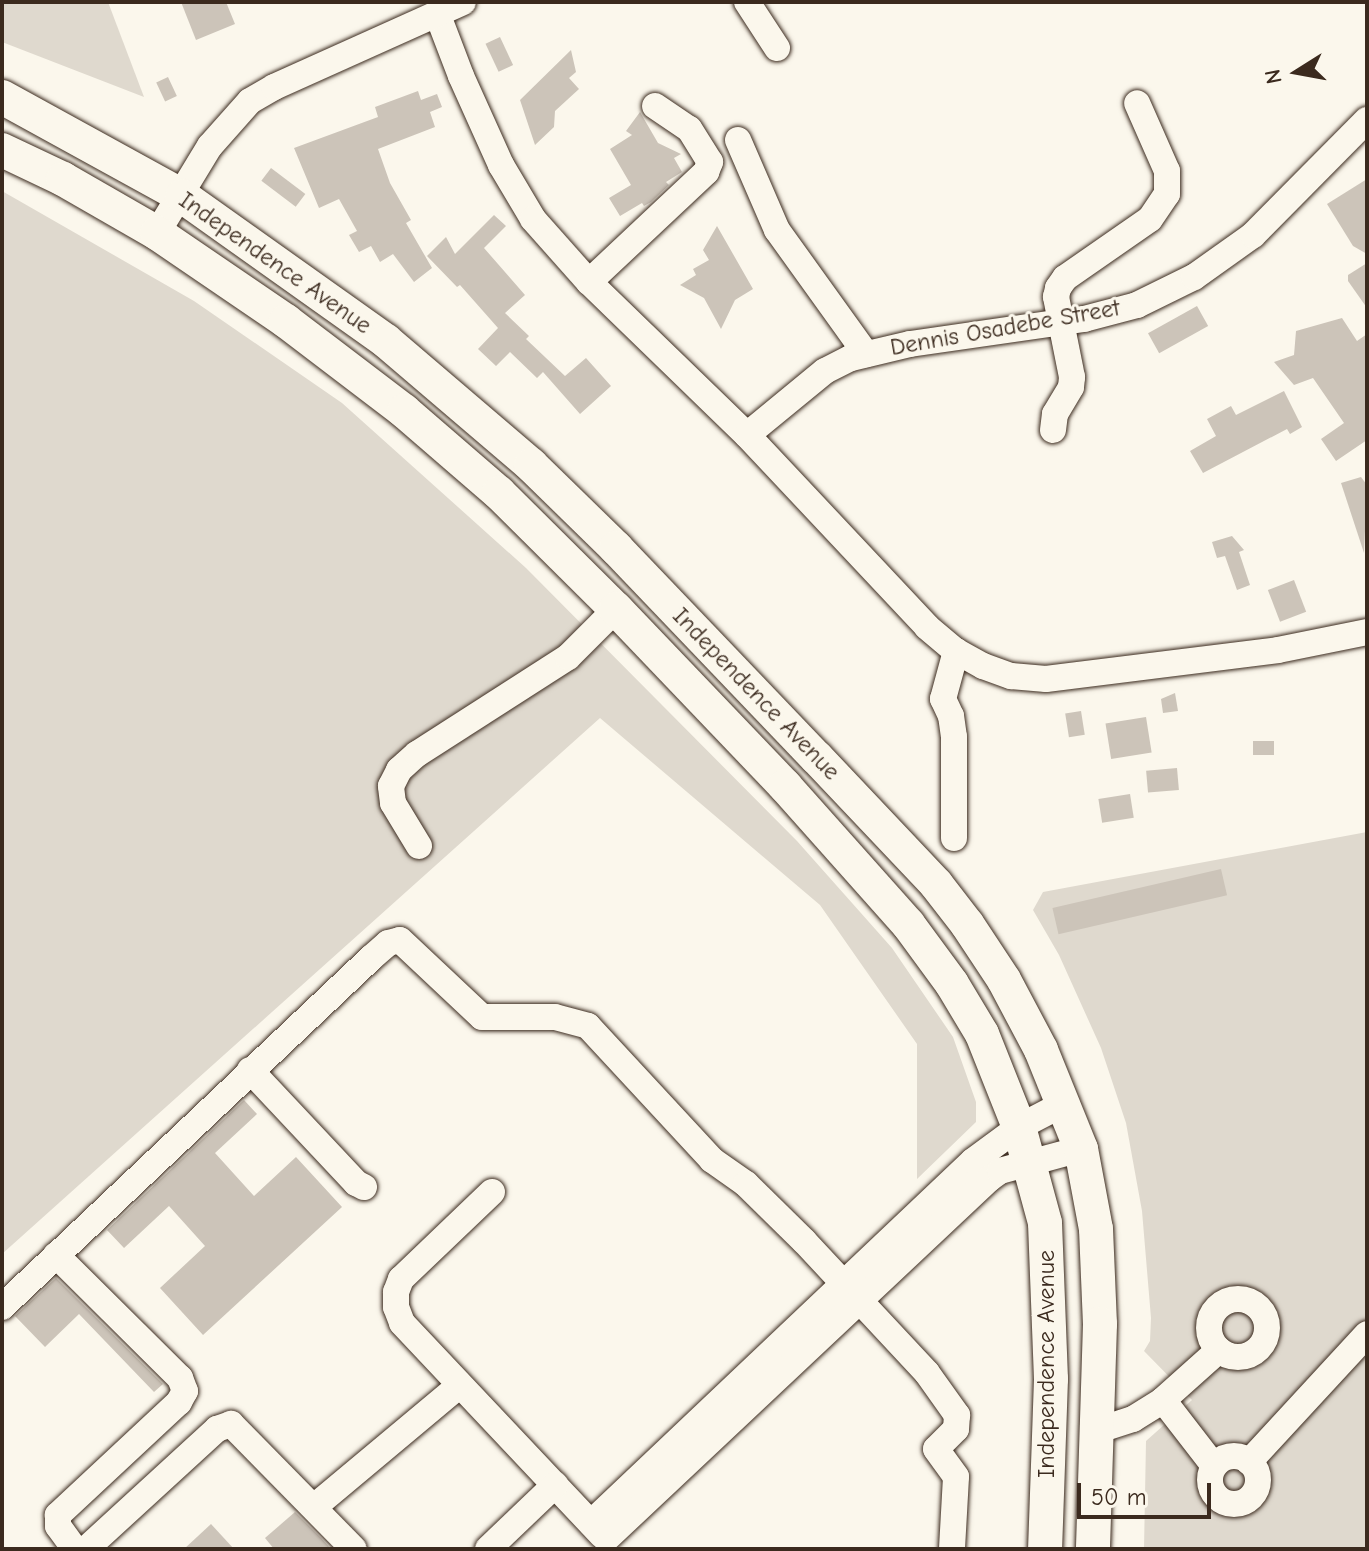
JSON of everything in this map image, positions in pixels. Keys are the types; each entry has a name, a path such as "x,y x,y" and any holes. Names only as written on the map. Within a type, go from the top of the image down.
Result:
{"main road":[{"name":"Independence Avenue","path":"8,100 182,196 386,341 531,465 616,548 936,884 1004,980 1065,1103 1081,1149 1096,1229 1100,1324 1093,1549"},
{"name":"Independence Avenue","path":"2,150 63,179 157,233 286,321 404,411 499,493 616,609 785,786 908,924 952,984 982,1034 1019,1127 1045,1223 1050,1295 1045,1549"}],"street":[{"path":"157,233 210,146 250,101 274,87 463,2"},
{"path":"747,2 777,48"},
{"path":"437,13 461,76 517,194 533,219 589,282 747,435 927,627 956,651 1011,676 1046,679 1278,650 1367,632"},
{"path":"1053,430 1055,414 1071,387 1072,377 1056,297 1065,278 1150,219 1167,194 1167,171 1137,103"},
{"path":"589,282 706,172 710,162 689,129 655,106"},
{"name":"Dennis Osadebe Street","path":"747,435 825,371 866,354 910,344 1062,322 1137,305 1194,277 1253,235 1367,120"},
{"path":"738,140 777,230 866,354"},
{"path":"419,846 393,803 391,786 399,770 417,754 568,657 616,609"},
{"path":"954,838 954,737 943,699 956,651"},
{"path":"2,1307 371,958 388,943 400,940 482,1017 555,1017 588,1026 712,1160 746,1184 927,1373 957,1415 956,1429 936,1449 956,1477 952,1549"},
{"path":"250,1070 356,1183 364,1187"},
{"path":"492,1192 401,1279 396,1292 396,1307 402,1323 604,1537 851,1292 973,1161 1019,1127 1065,1103"},
{"path":"851,1292 1000,1171 1081,1149"},
{"path":"56,1255 180,1378 185,1391 179,1402 58,1515 58,1526 75,1549"},
{"path":"1249,1462 1367,1334"},
{"path":"1096,1431 1133,1419 1163,1400 1219,1350"},
{"path":"314,1507 460,1385"},
{"path":"1163,1400 1214,1466"},
{"path":"86,1549 226,1424 238,1428 354,1549"},
{"path":"1234,1456 1249,1462 1255,1469 1257,1487 1254,1494 1239,1504 1224,1502 1212,1491 1210,1474 1214,1466 1234,1456"},
{"path":"488,1549 555,1485"}],"shaded area":[{"path":"2,2 108,2 144,97 2,42"},
{"path":"2,191 194,301 342,403 526,568 797,841 892,948 953,1037 976,1102 976,1122 917,1179 917,1044 820,905 600,718 2,1254"},
{"path":"1367,832 1367,1549 1144,1549 1146,1441 1192,1400 1144,1351 1150,1341 1151,1318 1142,1211 1126,1123 1101,1048 1059,955 1033,910 1043,892"}],"building":[{"path":"181,2 226,2 235,24 196,40"},
{"path":"500,37 513,65 499,72 485,44"},
{"path":"571,50 576,72 569,78 579,89 555,111 554,127 535,145 520,100"},
{"path":"168,77 177,96 165,102 156,82"},
{"path":"418,91 421,100 437,94 442,107 430,112 435,127 378,149 390,183 411,220 406,223 432,268 414,282 393,254 380,262 371,246 359,252 349,235 357,231 339,199 319,208 294,148 378,117 375,107"},
{"path":"640,112 658,143 681,154 674,158 682,172 666,182 669,185 651,202 644,206 642,203 620,216 609,198 631,185 610,149 632,135 626,131"},
{"path":"271,168 305,194 296,207 261,181"},
{"path":"1367,179 1367,254 1353,246 1327,204"},
{"path":"494,215 506,226 484,248 525,295 505,313 529,336 526,339 565,376 586,358 611,386 580,414 543,372 537,378 510,352 496,366 478,349 498,328 460,285 457,287 427,256 446,237 455,254"},
{"path":"717,226 753,289 735,300 721,329 704,298 680,285 696,275 693,269 709,260 703,250"},
{"path":"1367,263 1367,308 1348,281 1348,275"},
{"path":"1197,306 1208,326 1159,353 1148,333"},
{"path":"1342,318 1357,341 1367,334 1367,440 1336,461 1321,439 1344,423 1313,378 1294,385 1274,362 1294,355 1296,331"},
{"path":"1284,391 1302,427 1290,434 1287,429 1203,473 1190,451 1216,436 1207,419 1231,406 1236,415"},
{"path":"1361,477 1367,485 1364,553 1341,483"},
{"path":"1232,536 1244,550 1239,552 1250,585 1237,590 1225,556 1217,558 1212,542"},
{"path":"1294,580 1306,612 1280,622 1268,590"},
{"path":"1175,693 1178,711 1163,713 1161,699"},
{"path":"1081,711 1085,735 1069,737 1065,714"},
{"path":"1146,717 1152,753 1111,759 1106,723"},
{"path":"1253,741 1274,741 1274,755 1253,755"},
{"path":"1177,768 1179,790 1148,793 1146,771"},
{"path":"1130,794 1134,818 1102,823 1098,799"},
{"path":"1221,869 1227,895 1059,934 1052,908"},
{"path":"244,1100 257,1114 215,1153 254,1196 296,1157 342,1207 203,1335 160,1288 205,1246 169,1206 124,1248 107,1230"},
{"path":"56,1278 163,1384 154,1392 79,1314 45,1347 15,1316"},
{"path":"295,1512 331,1549 274,1549 265,1538"},
{"path":"211,1524 234,1549 184,1549"}]}
